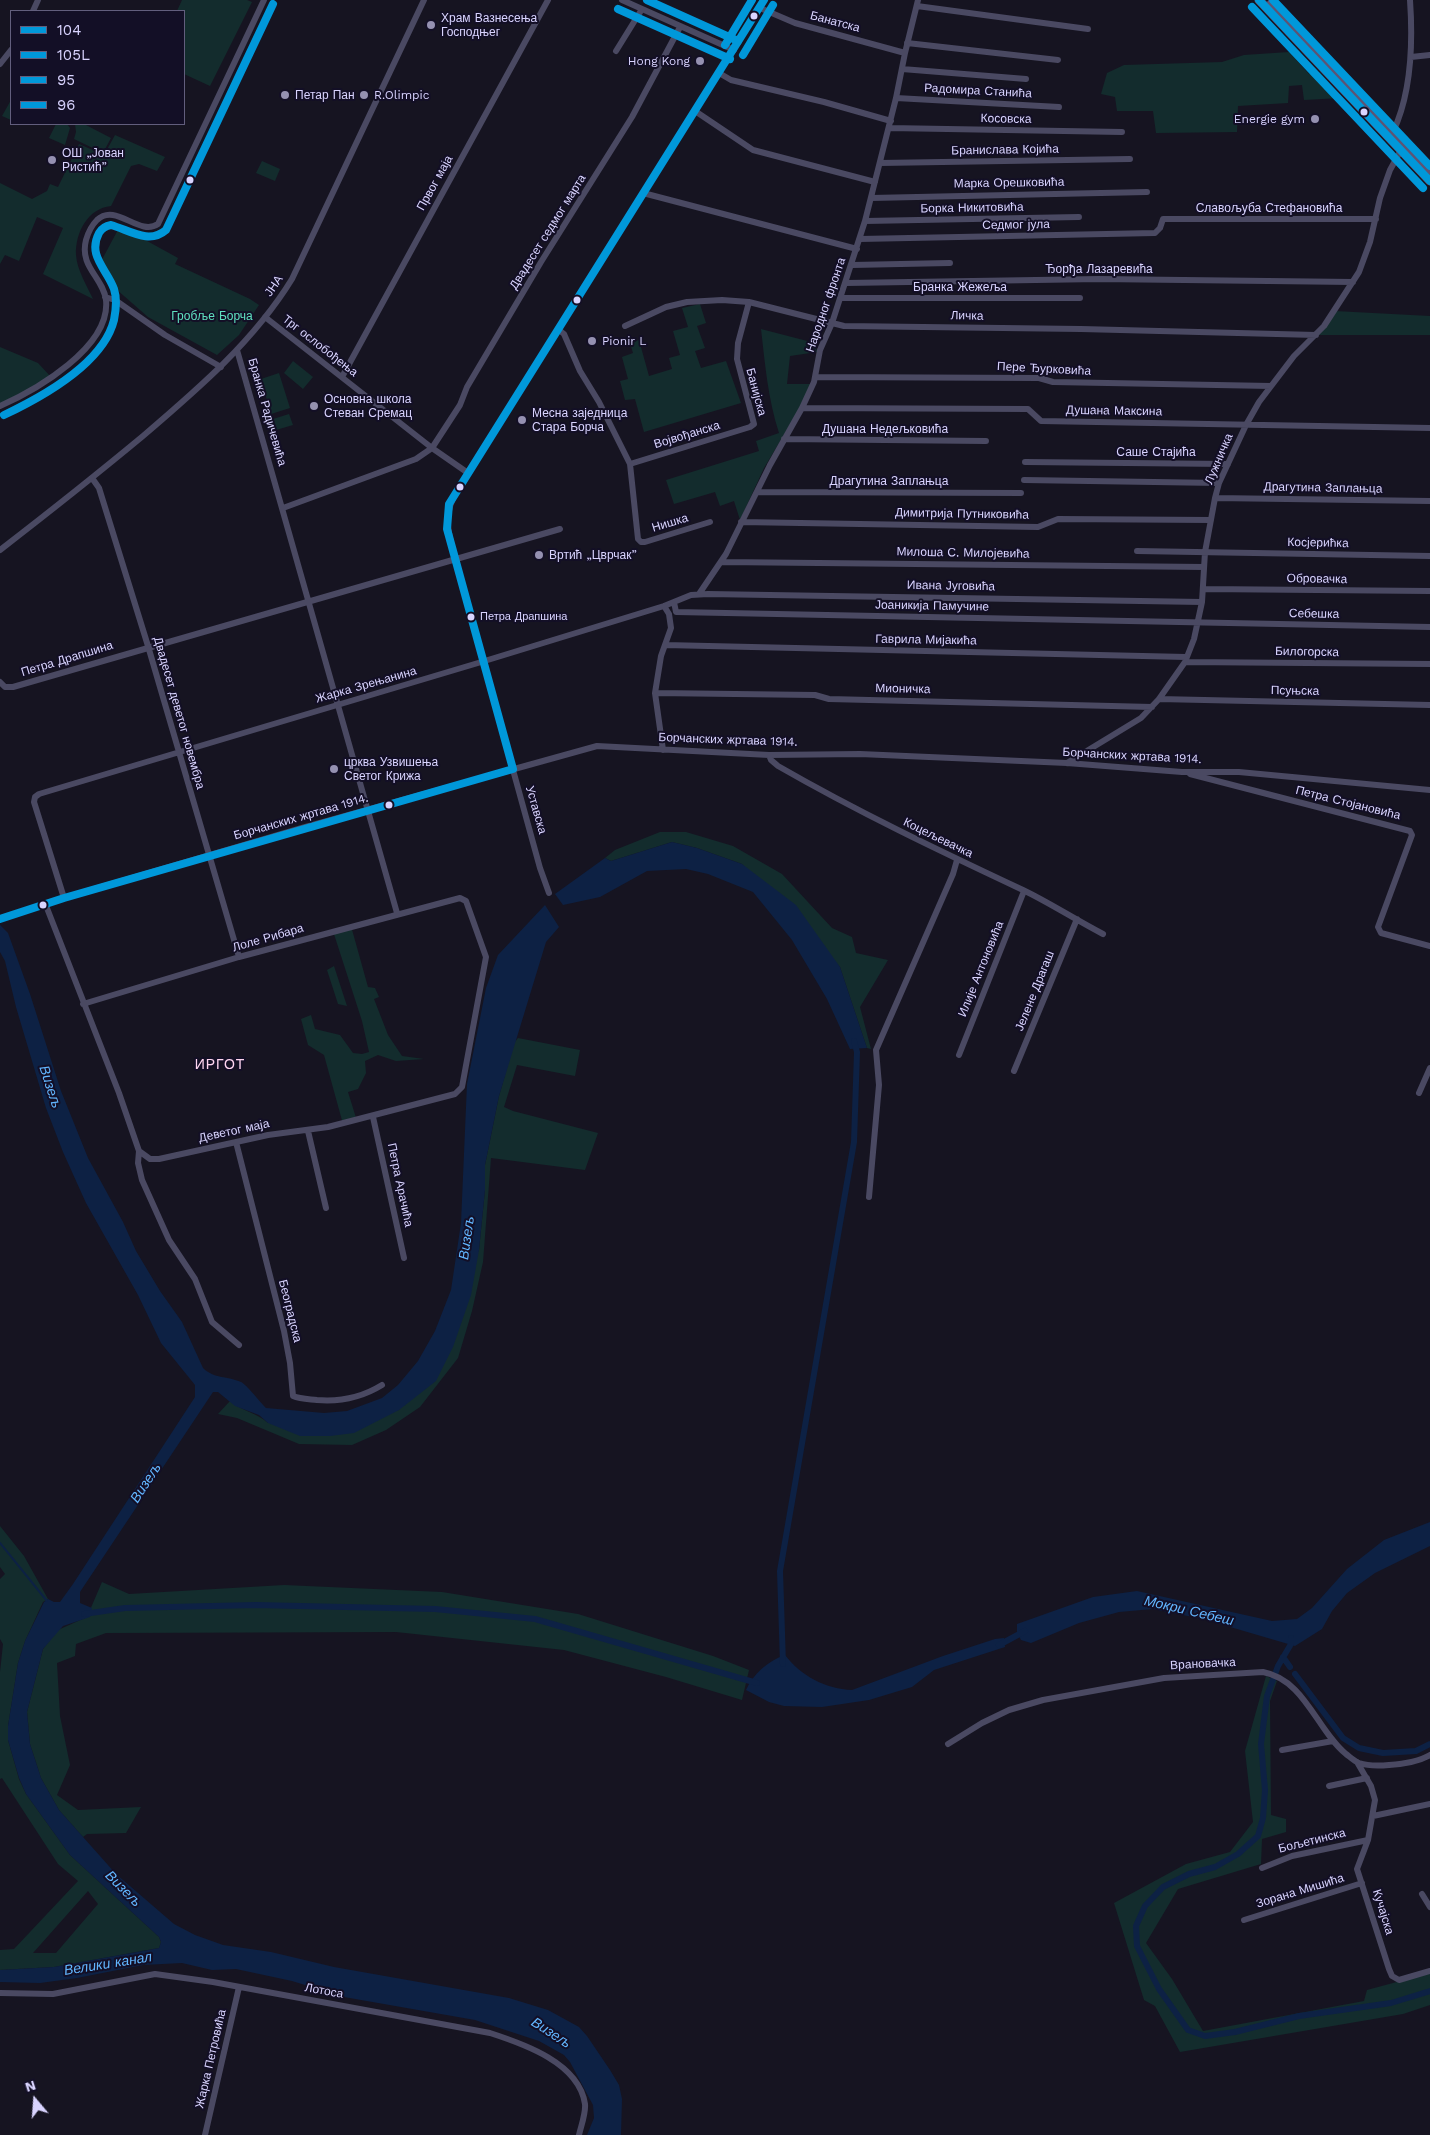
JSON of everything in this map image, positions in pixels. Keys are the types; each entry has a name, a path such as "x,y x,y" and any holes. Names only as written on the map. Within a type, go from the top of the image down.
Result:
{"main road":[{"path":"1259,0 1430,181"},
{"path":"1267,0 1430,170"}],"street":[{"path":"0,406 30,391 51,377 88,346 101,325 106,306 105,297 86,259 86,243 91,229 98,219 108,215 120,217 145,228 151,228 158,224 264,0"},
{"name":"ЈНА","path":"0,550 92,478 180,405 221,367 265,317 292,279 424,0"},
{"name":"Првог маја","path":"342,377 548,0"},
{"path":"622,0 734,50"},
{"name":"Уставска","path":"549,893 512,769 455,559 447,529 447,516 452,499 764,0"},
{"path":"1393,132 1402,104 1411,57 1410,0"},
{"path":"918,3 1088,29"},
{"name":"Народног фронта","path":"699,594 722,562 784,439 802,408 816,377 820,350 846,283 865,221 918,3"},
{"name":"Банатска","path":"760,8 795,24 905,53"},
{"path":"616,52 642,9"},
{"name":"Двадесет седмог марта","path":"432,448 460,405 467,386 541,262 632,117 680,27"},
{"path":"907,43 1058,60"},
{"path":"0,64 10,51"},
{"path":"1411,57 1430,55"},
{"path":"902,69 1026,79"},
{"name":"Косовска","path":"719,73 731,80 824,102 890,124 1122,132"},
{"name":"Радомира Станића","path":"896,98 1059,107"},
{"path":"695,111 753,150 875,182"},
{"name":"Лужничка","path":"1067,764 1132,725 1159,699 1185,659 1198,623 1204,589 1205,552 1219,483 1246,425 1271,386 1294,356 1316,335 1335,311 1353,282 1366,257 1380,198 1390,170 1401,150"},
{"name":"Бранислава Којића","path":"880,164 1130,159"},
{"name":"Марка Орешковића","path":"871,198 1147,192"},
{"path":"644,193 857,249"},
{"name":"Борка Никитовића","path":"865,221 1079,217"},
{"name":"Славољуба Стефановића","path":"1162,219 1376,219"},
{"name":"Седмог јула","path":"860,239 1154,233 1160,228 1162,219"},
{"path":"852,264 950,263"},
{"name":"Ђорђа Лазаревића","path":"846,283 1099,279 1353,282"},
{"path":"105,297 115,300 165,335 221,367"},
{"name":"Бранка Жежеља","path":"840,298 1080,298"},
{"name":"Личка","path":"625,326 654,312 687,302 722,300 749,302 844,326 1081,328 1316,335"},
{"name":"Банијска","path":"749,302 738,343 737,359 754,424 750,428"},
{"name":"Трг ослобођења","path":"265,317 432,448 468,473"},
{"path":"559,330 564,334 577,365 599,402 630,464"},
{"name":"Бранка Радичевића","path":"237,350 283,508 366,810 397,913"},
{"name":"Пере Ђурковића","path":"816,377 1039,378 1053,382 1271,386"},
{"name":"Душана Максина","path":"802,408 1028,410 1040,421 1430,428"},
{"name":"Војвођанска","path":"630,464 750,428"},
{"name":"Душана Недељковића","path":"784,439 986,441"},
{"path":"283,508 416,459 432,448"},
{"name":"Саше Стајића","path":"1025,462 1228,464"},
{"name":"Нишка","path":"630,464 638,539 641,542 710,522"},
{"name":"Двадесет деветог новембра","path":"92,478 99,488 148,646 239,957"},
{"path":"1024,480 1219,483"},
{"name":"Драгутина Заплањца","path":"757,492 1021,493"},
{"name":"Драгутина Заплањца","path":"1215,498 1430,501"},
{"name":"Димитрија Путниковића","path":"741,522 1038,527 1058,519 1211,520"},
{"name":"Петра Драпшина","path":"0,682 5,687 13,686 560,529"},
{"name":"Косјерићка","path":"1138,551 1430,556"},
{"name":"Милоша С. Милојевића","path":"722,562 1204,567"},
{"name":"Обровачка","path":"1204,589 1430,591"},
{"name":"Жарка Зрењанина","path":"64,898 34,802 35,796 39,794 483,662 699,594"},
{"name":"Ивана Југовића","path":"699,594 1202,602"},
{"path":"663,750 655,693 664,645 671,628 674,602"},
{"path":"664,606 673,613"},
{"name":"Јоаникија Памучине","path":"673,613 1198,623"},
{"name":"Себешка","path":"1198,623 1430,627"},
{"name":"Гаврила Мијакића","path":"664,645 1185,659"},
{"name":"Билогорска","path":"1185,659 1430,664"},
{"name":"Мионичка","path":"655,693 815,695 829,699 1152,707"},
{"name":"Псуњска","path":"1159,699 1430,705"},
{"name":"Борчанских жртава 1914.","path":"2,918 64,898 366,810 597,746 769,755 838,753 1067,764 1182,772 1239,772 1430,790"},
{"name":"Коцељевачка","path":"769,755 771,760 778,766 827,794 957,860 1024,890 1103,934"},
{"name":"Петра Стојановића","path":"1182,772 1410,830 1412,835 1378,927 1381,934 1430,946"},
{"path":"870,1197 879,1084 876,1050 953,874 957,860"},
{"name":"Илије Антоновића","path":"959,1055 1024,890"},
{"name":"Лоле Рибара","path":"83,1004 239,957 397,913 460,898 466,901 486,957"},
{"path":"45,904 119,1093 139,1151 139,1168 142,1180 169,1240 195,1279 210,1318 239,1345"},
{"name":"Јелене Драгаш","path":"1014,1071 1077,920"},
{"name":"Деветог маја","path":"139,1151 150,1159 159,1159 276,1134 308,1131 373,1117 450,1096 461,1089 486,957"},
{"path":"1419,1093 1430,1068"},
{"name":"Петра Арачића","path":"373,1117 404,1258"},
{"path":"308,1131 326,1208"},
{"name":"Београдска","path":"236,1142 284,1331 290,1363 293,1396 342,1401 369,1393 382,1385"},
{"name":"Врановачка","path":"948,1744 982,1722 1009,1710 1043,1700 1164,1678 1264,1672 1272,1673 1297,1690 1333,1741 1357,1762"},
{"path":"1282,1750 1333,1741"},
{"path":"1357,1762 1372,1765 1396,1765 1420,1760 1430,1755"},
{"path":"1357,1762 1367,1778 1374,1795 1373,1816 1430,1804"},
{"path":"1329,1786 1367,1778"},
{"name":"Кучајска","path":"1373,1816 1368,1840 1357,1865 1392,1976 1399,1980 1430,1971"},
{"name":"Бољетинска","path":"1262,1868 1292,1856 1368,1840"},
{"name":"Зорана Мишића","path":"1244,1920 1362,1883"},
{"path":"1422,1894 1430,1907"},
{"name":"Лотоса","path":"0,1993 53,1994 155,1974 239,1987 490,2033 515,2041 556,2061 576,2082 585,2105 580,2135"},
{"name":"Жарка Петровића","path":"205,2135 239,1987"}],"green space":[{"path":"182,0 247,0 252,2 210,86 185,74 185,10 177,10"},
{"path":"1289,52 1309,74 1320,72 1341,98 1304,100 1302,85 1289,86 1288,103 1238,106 1237,132 1156,133 1153,111 1117,111 1115,97 1101,94 1107,73 1124,65 1222,62 1244,55"},
{"path":"10,102 10,120 2,116"},
{"path":"56,125 68,125 70,128 65,145 49,138"},
{"path":"75,125 86,125 111,138 103,153 74,139"},
{"path":"115,135 165,157 157,171 139,164 131,166 111,206 96,211 84,223 78,238 76,255 78,266 93,299 43,274 63,228 37,217 19,261 5,255 0,264 0,183 32,199 47,191 50,184 58,187 79,144 104,155"},
{"path":"262,161 280,169 275,181 256,173"},
{"name":"Гробље Борча","path":"120,226 178,258 175,264 259,305 239,335 217,355 148,317 108,282 108,276 98,267"},
{"path":"700,304 706,323 697,326 705,348 695,351 701,368 726,361 741,403 644,432 635,399 625,400 620,381 628,379 622,357 633,353 630,343 639,340 649,376 672,369 669,358 680,355 673,331 688,327 682,308"},
{"path":"1335,311 1430,316 1430,335 1316,335"},
{"path":"761,329 815,343 817,352 790,356 787,384 811,384 800,408 764,468 740,520 734,501 720,506 715,492 674,504 666,480 759,451 756,441 779,433 770,394"},
{"path":"0,347 38,363 51,377 0,406"},
{"path":"293,361 313,377 303,389 284,373"},
{"path":"279,373 290,408 271,414 261,379"},
{"path":"289,414 293,425 276,430 273,419"},
{"path":"660,832 686,832 733,846 782,874 832,928 852,937 856,953 888,960 860,1007 871,1049 867,1048 840,967 742,864 697,848 672,842 611,861 605,858 615,850"},
{"path":"351,926 368,987 375,988 379,997 374,999 388,1035 402,1056 424,1059 396,1061 378,1055 365,1061 366,1073 358,1089 348,1092 357,1121 343,1124 324,1055 308,1045 301,1019 311,1015 315,1029 340,1035 353,1053 362,1054 369,1052 362,1021 333,931"},
{"path":"334,966 347,1006 338,1004 327,970"},
{"path":"518,1038 580,1050 575,1076 517,1065 504,1107 598,1133 585,1170 491,1158 483,1262 472,1311 458,1358 420,1407 386,1430 352,1445 299,1444 237,1418 218,1414 230,1401 268,1423 399,1410 479,1250 485,1190 485,1165 499,1096 514,1043"},
{"path":"0,1526 24,1556 48,1599 43,1602 25,1641 18,1663 8,1726 8,1740 19,1779 26,1794 70,1855 159,1937 161,1942 159,1948 54,1967 0,1970 0,1950 14,1949 78,1881 58,1864 2,1778 0,1779 0,1672 3,1644 0,1639 0,1579 5,1574 0,1567","holes":["88,1891 98,1904 56,1953 33,1953"]},
{"path":"102,1582 129,1594 284,1585 442,1592 578,1614 713,1656 749,1670 742,1700 666,1677 564,1650 396,1632 106,1633 76,1644 75,1656 57,1663 60,1716 70,1765 57,1795 78,1810 141,1807 126,1833 87,1834 83,1837 59,1810 41,1778 30,1744 27,1712 43,1649 58,1630 87,1617"},
{"path":"1266,1676 1277,1681 1270,1701 1271,1815 1286,1819 1286,1832 1262,1839 1261,1864 1178,1889 1146,1943 1172,1979 1203,2031 1364,2001 1367,1990 1430,1973 1430,2005 1403,2014 1180,2052 1155,2006 1144,2000 1114,1903 1186,1864 1230,1852 1253,1822 1245,1751"}],"water":[{"path":"672,842 697,848 742,864 796,905 840,967 867,1048 850,1049 827,999 792,940 753,892 708,874 686,869 647,871 600,897 563,905 555,894 605,858 611,861"},
{"path":"545,905 559,927 546,942 499,1096 485,1165 485,1190 479,1250 471,1295 453,1347 436,1381 399,1410 354,1433 330,1436 300,1436 268,1423 259,1415 235,1406 218,1392 213,1392 80,1592 80,1603 92,1608 90,1617 63,1626 43,1649 27,1712 30,1744 41,1778 59,1810 116,1874 174,1924 195,1935 223,1945 271,1952 334,1967 509,1998 548,2010 579,2027 619,2085 622,2099 621,2135 587,2135 594,2118 593,2105 570,2062 564,2055 539,2041 475,2020 344,1997 292,1981 236,1969 212,1970 182,1963 143,1965 40,1983 0,1982 0,1970 54,1967 159,1948 161,1942 159,1937 70,1855 26,1794 19,1778 8,1740 8,1726 18,1663 25,1641 44,1602 48,1599 60,1602 73,1584 195,1397 195,1385 161,1343 138,1295 86,1203 63,1152 46,1108 16,1007 5,961 0,952 0,925 8,933 61,1091 88,1158 123,1222 136,1251 160,1291 182,1322 203,1368 216,1376 243,1383 266,1408 324,1413 347,1411 382,1398 398,1385 418,1361 435,1331 451,1290 461,1223 467,1084 486,988 498,955"},
{"path":"1430,1522 1430,1546 1375,1573 1347,1593 1332,1611 1322,1629 1295,1646 1203,1619 1153,1609 1119,1612 1079,1623 1031,1643 1021,1640 1017,1632 1017,1624 1093,1597 1137,1591 1272,1621 1297,1619 1312,1608 1347,1569 1384,1540"},
{"path":"1004,1638 1005,1647 934,1670 912,1687 869,1700 822,1707 784,1706 769,1702 746,1690 762,1669 785,1655 806,1675 815,1680 833,1687 852,1690 943,1656 995,1639"}],"waterway":[{"path":"783,1664 780,1571 854,1142 857,1052 854,1041"},
{"path":"0,1543 47,1601"},
{"path":"84,1614 125,1608 256,1605 435,1609 535,1619 757,1683"},
{"name":"Мокри Себеш","path":"999,1645 1025,1631"},
{"path":"1291,1638 1291,1644 1278,1666 1267,1696 1261,1744 1265,1790 1263,1818 1258,1836 1238,1854 1215,1867 1189,1874 1163,1887 1145,1906 1136,1926 1137,1946 1159,1989 1188,2030 1205,2036 1235,2032 1299,2016 1391,2003 1430,1991"},
{"path":"1283,1657 1290,1667"},
{"path":"1295,1674 1343,1738 1359,1748 1383,1753 1416,1751 1430,1744"}],"transit line":[{"name":"95","path":"647,0 738,41"},
{"name":"95","path":"725,45 752,0"},
{"name":"104","path":"513,769 447,529 449,504 764,0"},
{"name":"104","path":"1259,0 1430,181"},
{"name":"95","path":"1273,0 1430,166"},
{"name":"105L","path":"4,415 36,399 69,377 98,351 108,336 114,320 116,296 111,282 99,262 95,249 99,233 111,225 146,236 153,236 166,230 273,4"},
{"name":"105L","path":"743,55 773,5"},
{"name":"96","path":"1252,7 1423,188"},
{"name":"105L","path":"618,9 730,59"},
{"name":"104","path":"0,919 64,898 513,769"}],"place":[{"name":"Храм Вазнесења Господњег","path":"431,25"},
{"name":"Hong Kong","path":"700,61"},
{"name":"Петар Пан","path":"285,95"},
{"name":"R.Olimpic","path":"364,95"},
{"name":"Energie gym","path":"1315,119"},
{"name":"ОШ „Јован Ристић”","path":"52,160"},
{"name":"Pionir L","path":"592,341"},
{"name":"Основна школа Стеван Сремац","path":"314,406"},
{"name":"Месна заједница Стара Борча","path":"522,420"},
{"name":"Вртић „Цврчак”","path":"539,555"},
{"name":"Петра Драпшина","path":"471,617"},
{"name":"црква Узвишења Светог Крижа","path":"334,769"}],"district":[{"name":"ИРГОТ","path":"220,1065"}],"water label":[{"name":"Визељ","path":"50,1087"},
{"name":"Визељ","path":"467,1238"},
{"name":"Визељ","path":"146,1483"},
{"name":"Визељ","path":"123,1889"},
{"name":"Велики канал","path":"108,1964"},
{"name":"Визељ","path":"551,2033"}]}
